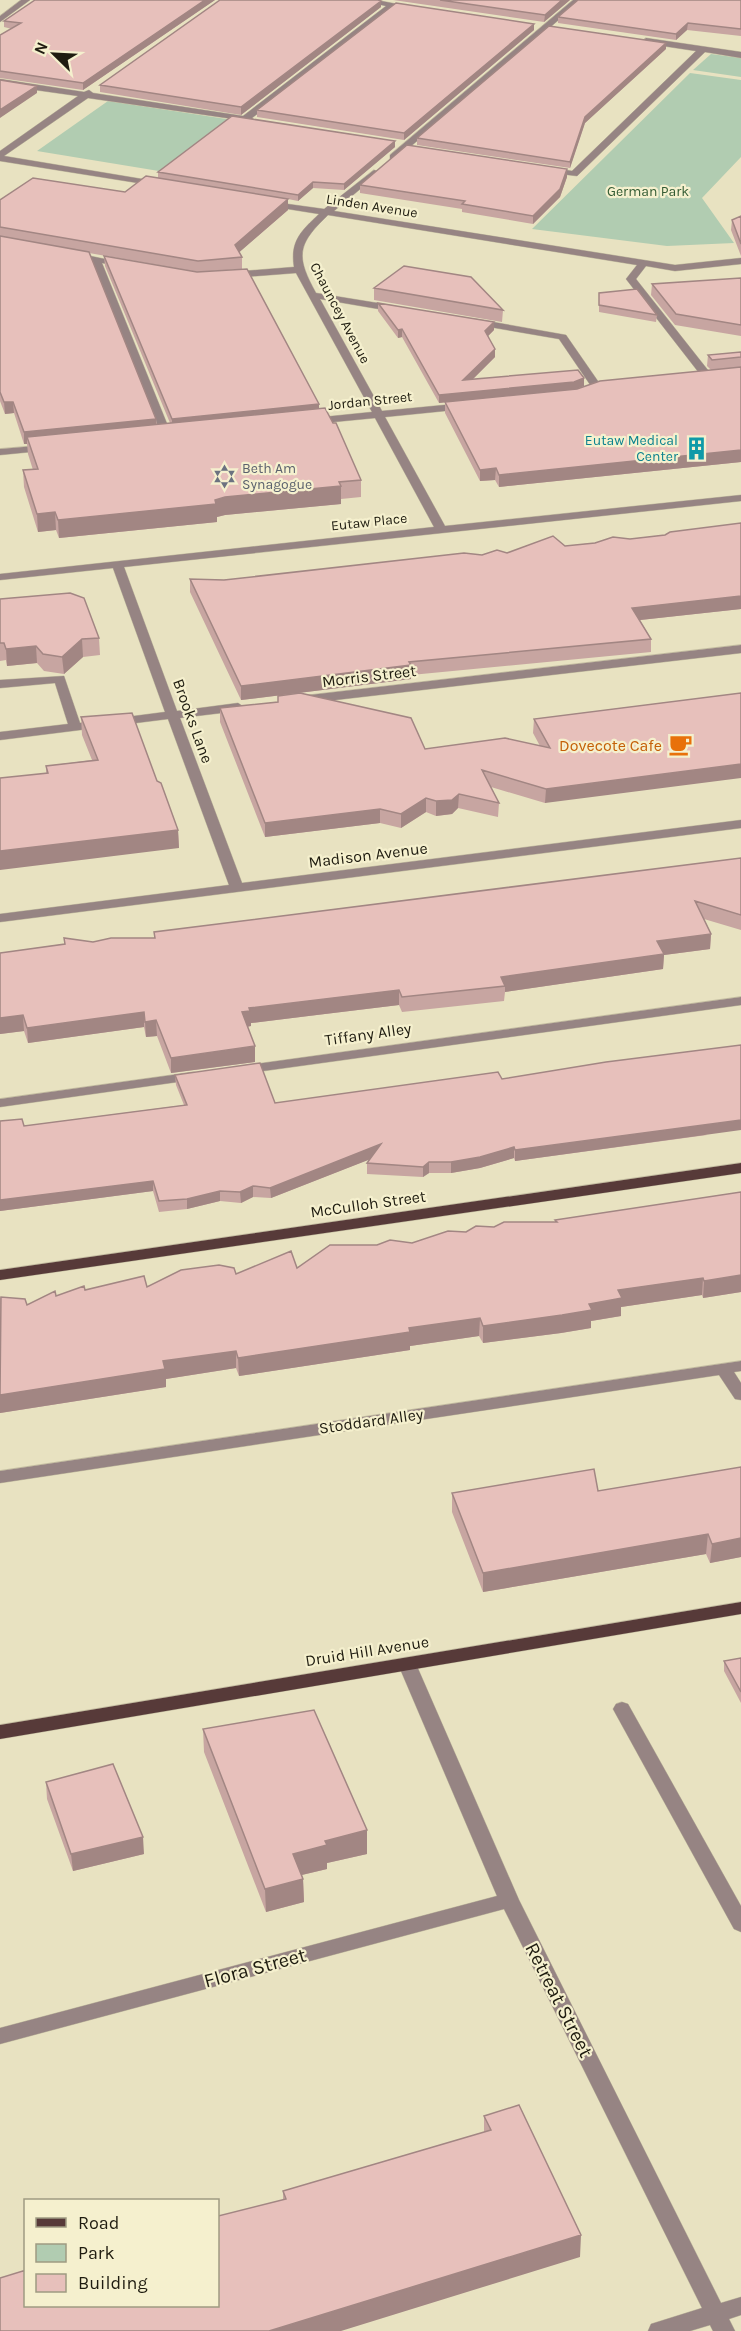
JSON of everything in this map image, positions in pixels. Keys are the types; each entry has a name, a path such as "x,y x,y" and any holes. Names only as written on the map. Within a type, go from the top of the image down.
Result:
{"main road":[{"name":"McCulloh Street","path":"0,1275 741,1168"},
{"name":"Druid Hill Avenue","path":"0,1732 741,1608"}],"street":[{"path":"0,20 26,0"},
{"path":"360,0 427,10"},
{"name":"Chauncey Avenue","path":"441,529 299,270 298,243 328,212 403,145 542,26 578,0"},
{"path":"245,119 393,5"},
{"path":"542,26 563,29"},
{"path":"638,40 741,55"},
{"path":"541,169 574,174 703,49"},
{"path":"0,82 267,123"},
{"path":"0,157 95,89"},
{"path":"403,145 422,150"},
{"path":"0,157 168,186"},
{"name":"Linden Avenue","path":"259,201 675,268 741,261"},
{"path":"63,253 141,267"},
{"path":"95,259 173,435 155,437"},
{"path":"644,263 631,279 707,376"},
{"path":"222,275 299,270"},
{"path":"313,295 404,310"},
{"path":"460,320 562,337 597,388"},
{"name":"Jordan Street","path":"297,423 474,405"},
{"path":"0,452 60,446"},
{"name":"Eutaw Place","path":"0,577 741,498"},
{"name":"Brooks Lane","path":"117,565 237,888"},
{"name":"Morris Street","path":"286,702 741,649"},
{"path":"0,684 60,679 75,727"},
{"path":"0,736 251,706"},
{"name":"Madison Avenue","path":"0,918 741,824"},
{"name":"Tiffany Alley","path":"0,1103 741,1001"},
{"name":"Stoddard Alley","path":"0,1477 741,1366"},
{"path":"723,1369 741,1395"},
{"name":"Retreat Street","path":"407,1664 509,1900 720,2322"},
{"path":"622,1708 741,1924"},
{"name":"Flora Street","path":"0,2036 509,1900"},
{"path":"659,2331 720,2322 741,2306"}],"green space":[{"path":"711,54 741,58 741,77 693,70"},
{"name":"German Park","path":"690,73 741,80 741,157 702,198 734,243 667,246 532,229"},
{"path":"108,101 233,120 165,172 37,151"}],"building":[{"path":"35,0 205,0 83,83 0,71 0,35 21,23 4,21"},
{"path":"220,0 381,1 241,107 100,85"},
{"path":"440,0 562,0 545,15"},
{"path":"578,0 741,0 741,29 688,23 676,34 558,17"},
{"path":"396,3 534,24 404,133 257,110"},
{"path":"549,26 666,43 585,117 570,162 417,138"},
{"path":"0,80 37,86 0,110"},
{"path":"232,116 395,141 344,184 313,182 298,195 158,172"},
{"path":"407,145 567,169 560,189 533,216 462,204 465,201 360,185"},
{"path":"146,176 288,199 235,245 242,257 198,261 0,227 0,200 33,178 125,192"},
{"path":"741,216 741,244 732,220"},
{"path":"0,236 89,252 156,419 24,432 13,402 4,402 0,392"},
{"path":"104,256 197,272 247,269 319,404 172,419"},
{"path":"404,266 471,277 503,310 374,288"},
{"path":"741,278 741,325 676,314 652,284"},
{"path":"637,289 657,315 599,305 599,293"},
{"path":"378,303 494,322 485,331 495,349 463,380 578,370 584,378 574,382 439,395 402,329 398,330"},
{"path":"741,352 741,357 712,360 708,355"},
{"path":"741,367 741,450 499,475 496,468 480,470 445,402 577,389 600,381"},
{"path":"325,408 333,423 336,423 361,480 339,482 341,486 225,497 215,500 216,504 58,520 55,512 37,514 23,470 38,469 27,437"},
{"path":"741,523 741,596 632,608 651,639 409,662 411,665 241,686 190,579 224,580 464,553 482,555 497,550 507,553 553,536 565,546 595,543 613,537 630,539"},
{"path":"70,593 84,598 99,638 82,639 62,657 43,654 36,646 6,649 4,643 0,643 0,599"},
{"path":"300,693 411,718 425,749 505,738 550,748 534,719 741,693 741,764 546,789 482,770 499,803 459,794 452,800 436,801 426,798 401,814 380,809 265,823 220,708 278,702 278,696"},
{"path":"132,713 178,830 0,851 0,778 48,773 46,766 98,760 81,717"},
{"path":"741,858 741,915 695,901 711,934 657,941 664,954 501,977 505,986 402,997 399,990 249,1008 250,1011 242,1012 255,1046 171,1058 156,1020 145,1022 144,1012 27,1028 23,1015 0,1018 0,953 65,944 64,938 93,942 111,938 155,938 154,932"},
{"path":"741,1045 741,1120 515,1150 514,1147 480,1157 451,1162 429,1162 423,1167 367,1163 381,1144 270,1188 253,1186 240,1192 220,1191 187,1199 159,1201 153,1181 0,1200 0,1121 22,1119 24,1126 187,1105 175,1075 260,1063 275,1103 498,1072 502,1079 606,1062"},
{"path":"741,1192 741,1275 618,1290 622,1298 589,1304 592,1310 562,1315 483,1326 480,1318 409,1328 410,1332 238,1358 236,1351 163,1361 165,1369 0,1395 1,1297 25,1299 27,1305 55,1291 56,1296 84,1286 85,1290 144,1276 147,1287 181,1270 219,1265 234,1268 236,1274 291,1251 297,1268 330,1245 377,1245 390,1240 412,1243 448,1231 466,1232 476,1226 494,1227 504,1222 557,1222 555,1220"},
{"path":"741,1467 741,1538 712,1544 708,1534 483,1573 452,1493 594,1469 598,1491"},
{"path":"741,1658 741,1692 724,1661"},
{"path":"314,1710 367,1830 325,1841 327,1845 293,1854 303,1879 265,1889 203,1729"},
{"path":"113,1764 143,1837 71,1854 46,1782"},
{"path":"519,2105 581,2235 269,2331 0,2331 0,2278 24,2271 24,2307 219,2307 219,2216 286,2199 283,2191 491,2130 484,2116"}],"place":[{"name":"Eutaw Medical Center","path":"696,448"},
{"name":"Beth Am Synagogue","path":"224,476"},
{"name":"Dovecote Cafe","path":"680,745"}]}
